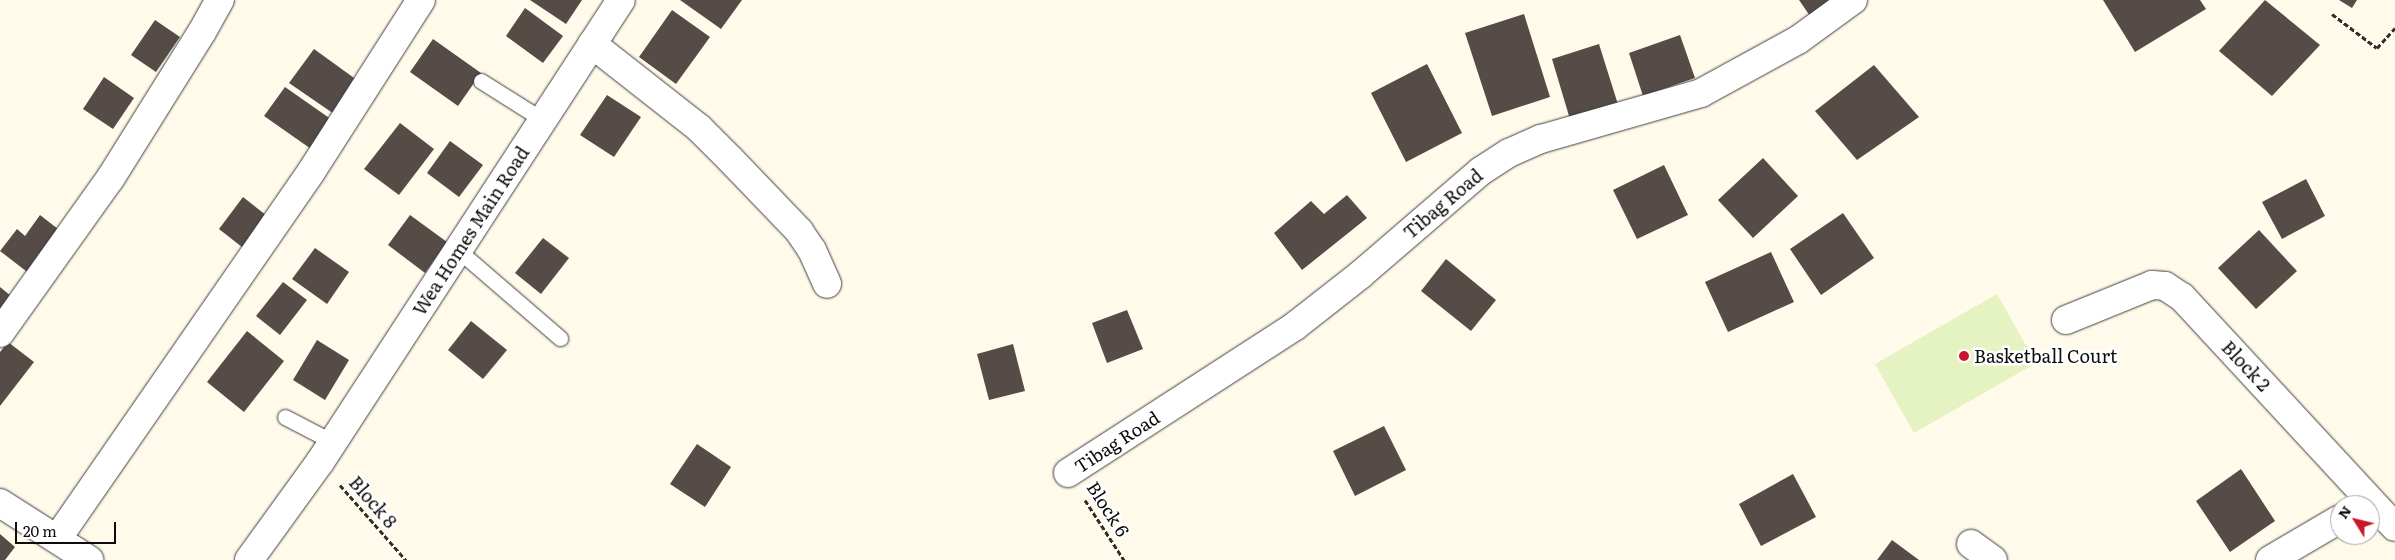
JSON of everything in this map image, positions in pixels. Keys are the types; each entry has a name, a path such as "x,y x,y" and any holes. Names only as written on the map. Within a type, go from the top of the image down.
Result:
{"street":[{"path":"0,333 110,178 202,32 220,0"},
{"path":"57,539 311,172 421,0"},
{"name":"Wea Homes Main Road","path":"249,560 326,452 621,0"},
{"name":"Tibag Road","path":"1068,473 1295,326 1360,275 1481,171 1509,153 1541,139 1701,93 1798,40 1853,0"},
{"path":"592,44 699,128 730,158 799,231 812,250 827,284"},
{"name":"Block 2","path":"2066,320 2152,285 2165,286 2182,297 2361,495"},
{"path":"0,503 89,560"},
{"name":"Block 2","path":"2380,514 2395,527"},
{"path":"2270,560 2330,525"},
{"path":"1971,544 1993,560"}],"lane":[{"path":"481,81 543,120"},
{"path":"458,250 560,338"},
{"path":"285,417 326,452"}],"path":[{"path":"2332,14 2377,48 2395,28"},
{"name":"Block 8","path":"326,452 406,560"},
{"name":"Block 6","path":"1068,473 1124,560"}],"green space":[{"path":"1997,294 2036,363 1914,433 1875,364"}],"building":[{"path":"530,0 582,0 566,24"},
{"path":"680,0 742,0 721,29"},
{"path":"1799,0 1834,0 1810,16"},
{"path":"2103,0 2200,0 2206,9 2135,52"},
{"path":"2265,0 2320,45 2272,96 2219,51"},
{"path":"2339,0 2357,0 2352,8"},
{"path":"525,8 563,36 543,63 506,36"},
{"path":"672,10 710,37 676,84 639,57"},
{"path":"1524,14 1550,97 1492,116 1465,33"},
{"path":"155,20 180,37 156,72 131,55"},
{"path":"1680,35 1695,78 1643,96 1629,53"},
{"path":"433,39 481,73 458,106 410,72"},
{"path":"1599,44 1620,111 1572,126 1552,59"},
{"path":"314,49 361,83 337,116 289,83"},
{"path":"1427,64 1462,133 1406,162 1371,93"},
{"path":"1874,65 1919,117 1857,160 1815,111"},
{"path":"104,77 134,98 113,129 83,109"},
{"path":"285,87 335,122 314,151 264,116"},
{"path":"607,95 641,117 614,157 580,135"},
{"path":"400,123 434,149 399,195 364,169"},
{"path":"450,141 483,165 459,197 427,173"},
{"path":"1763,158 1798,196 1753,238 1718,200"},
{"path":"1664,165 1688,215 1637,239 1613,190"},
{"path":"2306,179 2325,216 2282,239 2262,202"},
{"path":"1347,195 1367,218 1302,270 1274,233 1311,201 1324,214"},
{"path":"243,197 271,219 247,251 219,229"},
{"path":"1843,213 1874,258 1821,295 1790,249"},
{"path":"40,215 67,236 35,278 0,251 17,229 25,236"},
{"path":"410,215 447,242 425,273 388,245"},
{"path":"2259,230 2297,271 2256,309 2218,268"},
{"path":"543,238 569,258 541,294 515,273"},
{"path":"315,248 349,272 327,304 292,279"},
{"path":"1771,252 1794,302 1728,332 1705,282"},
{"path":"1446,259 1496,300 1471,331 1421,291"},
{"path":"283,282 307,300 280,335 256,316"},
{"path":"0,287 16,300 0,319"},
{"path":"1127,310 1143,349 1107,363 1092,323"},
{"path":"471,321 507,350 483,379 448,350"},
{"path":"247,331 284,361 244,412 207,382"},
{"path":"317,340 349,360 325,400 293,380"},
{"path":"8,342 34,362 0,406 0,352"},
{"path":"1013,344 1025,391 989,400 977,354"},
{"path":"1384,426 1406,470 1355,496 1333,451"},
{"path":"697,444 731,467 705,507 670,484"},
{"path":"2241,469 2275,521 2230,552 2196,501"},
{"path":"1793,474 1816,517 1761,546 1739,504"},
{"path":"0,534 15,547 5,560 0,560"},
{"path":"1892,540 1919,560 1877,560"}],"place":[{"name":"Basketball Court","path":"1964,356"}]}
